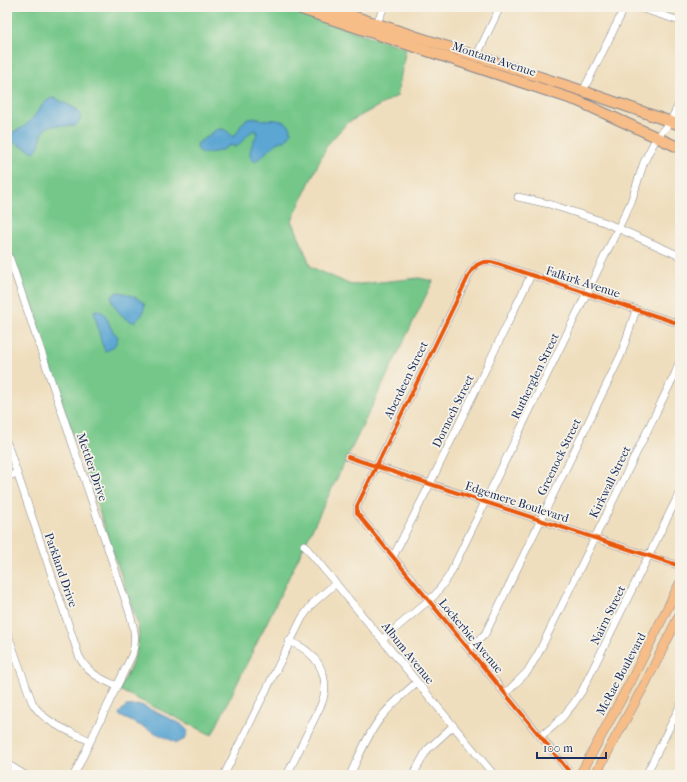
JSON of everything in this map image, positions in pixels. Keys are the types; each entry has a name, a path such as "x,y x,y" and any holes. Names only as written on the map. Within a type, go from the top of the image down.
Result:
{"highway":[{"name":"Montana Avenue","path":"295,7 476,57 583,91 675,123"},
{"name":"Montana Avenue","path":"325,7 374,28 578,100 680,148"}],"main road":[{"name":"McRae Boulevard","path":"580,775 631,681 680,584"},
{"path":"595,775 645,684 680,614"}],"street":[{"path":"374,28 384,7"},
{"path":"476,57 500,7"},
{"path":"583,91 625,7"},
{"path":"637,7 680,21"},
{"name":"Rutherglen Street","path":"383,640 429,601 440,590 449,576 588,294 631,202 644,162 657,138 675,123 680,102"},
{"path":"518,197 549,204 619,228 680,256"},
{"name":"Mettler Drive","path":"7,255 13,266 134,624 136,638 134,649 74,775"},
{"name":"Falkirk Avenue","path":"479,264 490,262 680,324"},
{"name":"Aberdeen Street","path":"357,508 359,500 375,466 472,269 479,264"},
{"name":"Dornoch Street","path":"393,557 531,275"},
{"name":"Greenock Street","path":"469,649 481,638 489,626 621,355 636,310"},
{"name":"Kirkwall Street","path":"506,693 527,672 538,654 675,374 680,360"},
{"name":"Parkland Drive","path":"7,442 79,656 90,672 117,686"},
{"name":"Edgemere Boulevard","path":"348,457 680,566"},
{"path":"7,477 18,474"},
{"name":"Nairn Street","path":"541,736 559,721 582,691 680,492"},
{"name":"Lockerbie Avenue","path":"357,508 357,513 572,775"},
{"name":"Album Avenue","path":"304,545 492,772"},
{"path":"224,775 289,641 302,618 307,610 318,599 336,584"},
{"path":"7,632 32,702 37,711 47,720 90,741"},
{"path":"287,775 321,705 324,697 325,685 323,672 316,661 305,649 289,641"},
{"path":"350,775 368,738 379,720 392,705 417,682"},
{"path":"646,775 680,706"},
{"path":"413,775 427,750 453,726"},
{"path":"7,764 25,775"},
{"path":"483,775 492,772"}],"green space":[{"path":"7,7 281,7 406,48 397,96 347,123 327,145 292,220 311,267 351,285 419,278 433,281 212,735 119,690 134,659 138,643 138,625 11,253 7,250"}],"water":[{"path":"55,98 78,110 81,116 79,122 75,126 47,127 44,130 37,149 34,152 7,139 7,133 17,131 24,126 30,121 44,103 49,99"},
{"path":"253,118 259,118 262,120 279,120 290,126 291,130 285,141 278,142 256,161 253,161 250,155 251,148 257,134 257,131 255,130 236,147 230,145 216,152 200,153 197,147 198,143 216,130 223,129 232,136 235,136 243,122"},
{"path":"120,292 137,298 145,305 142,315 135,322 127,319 120,313 112,301 112,297 115,293"},
{"path":"94,311 101,311 105,315 112,330 118,337 114,346 105,351 101,341"},
{"path":"141,705 181,724 188,731 185,739 177,743 120,716 119,713 126,706"}],"cycle path":[{"path":"572,775 357,513 357,506 470,273 481,263 495,263 680,324"},
{"path":"348,457 680,566"}]}
